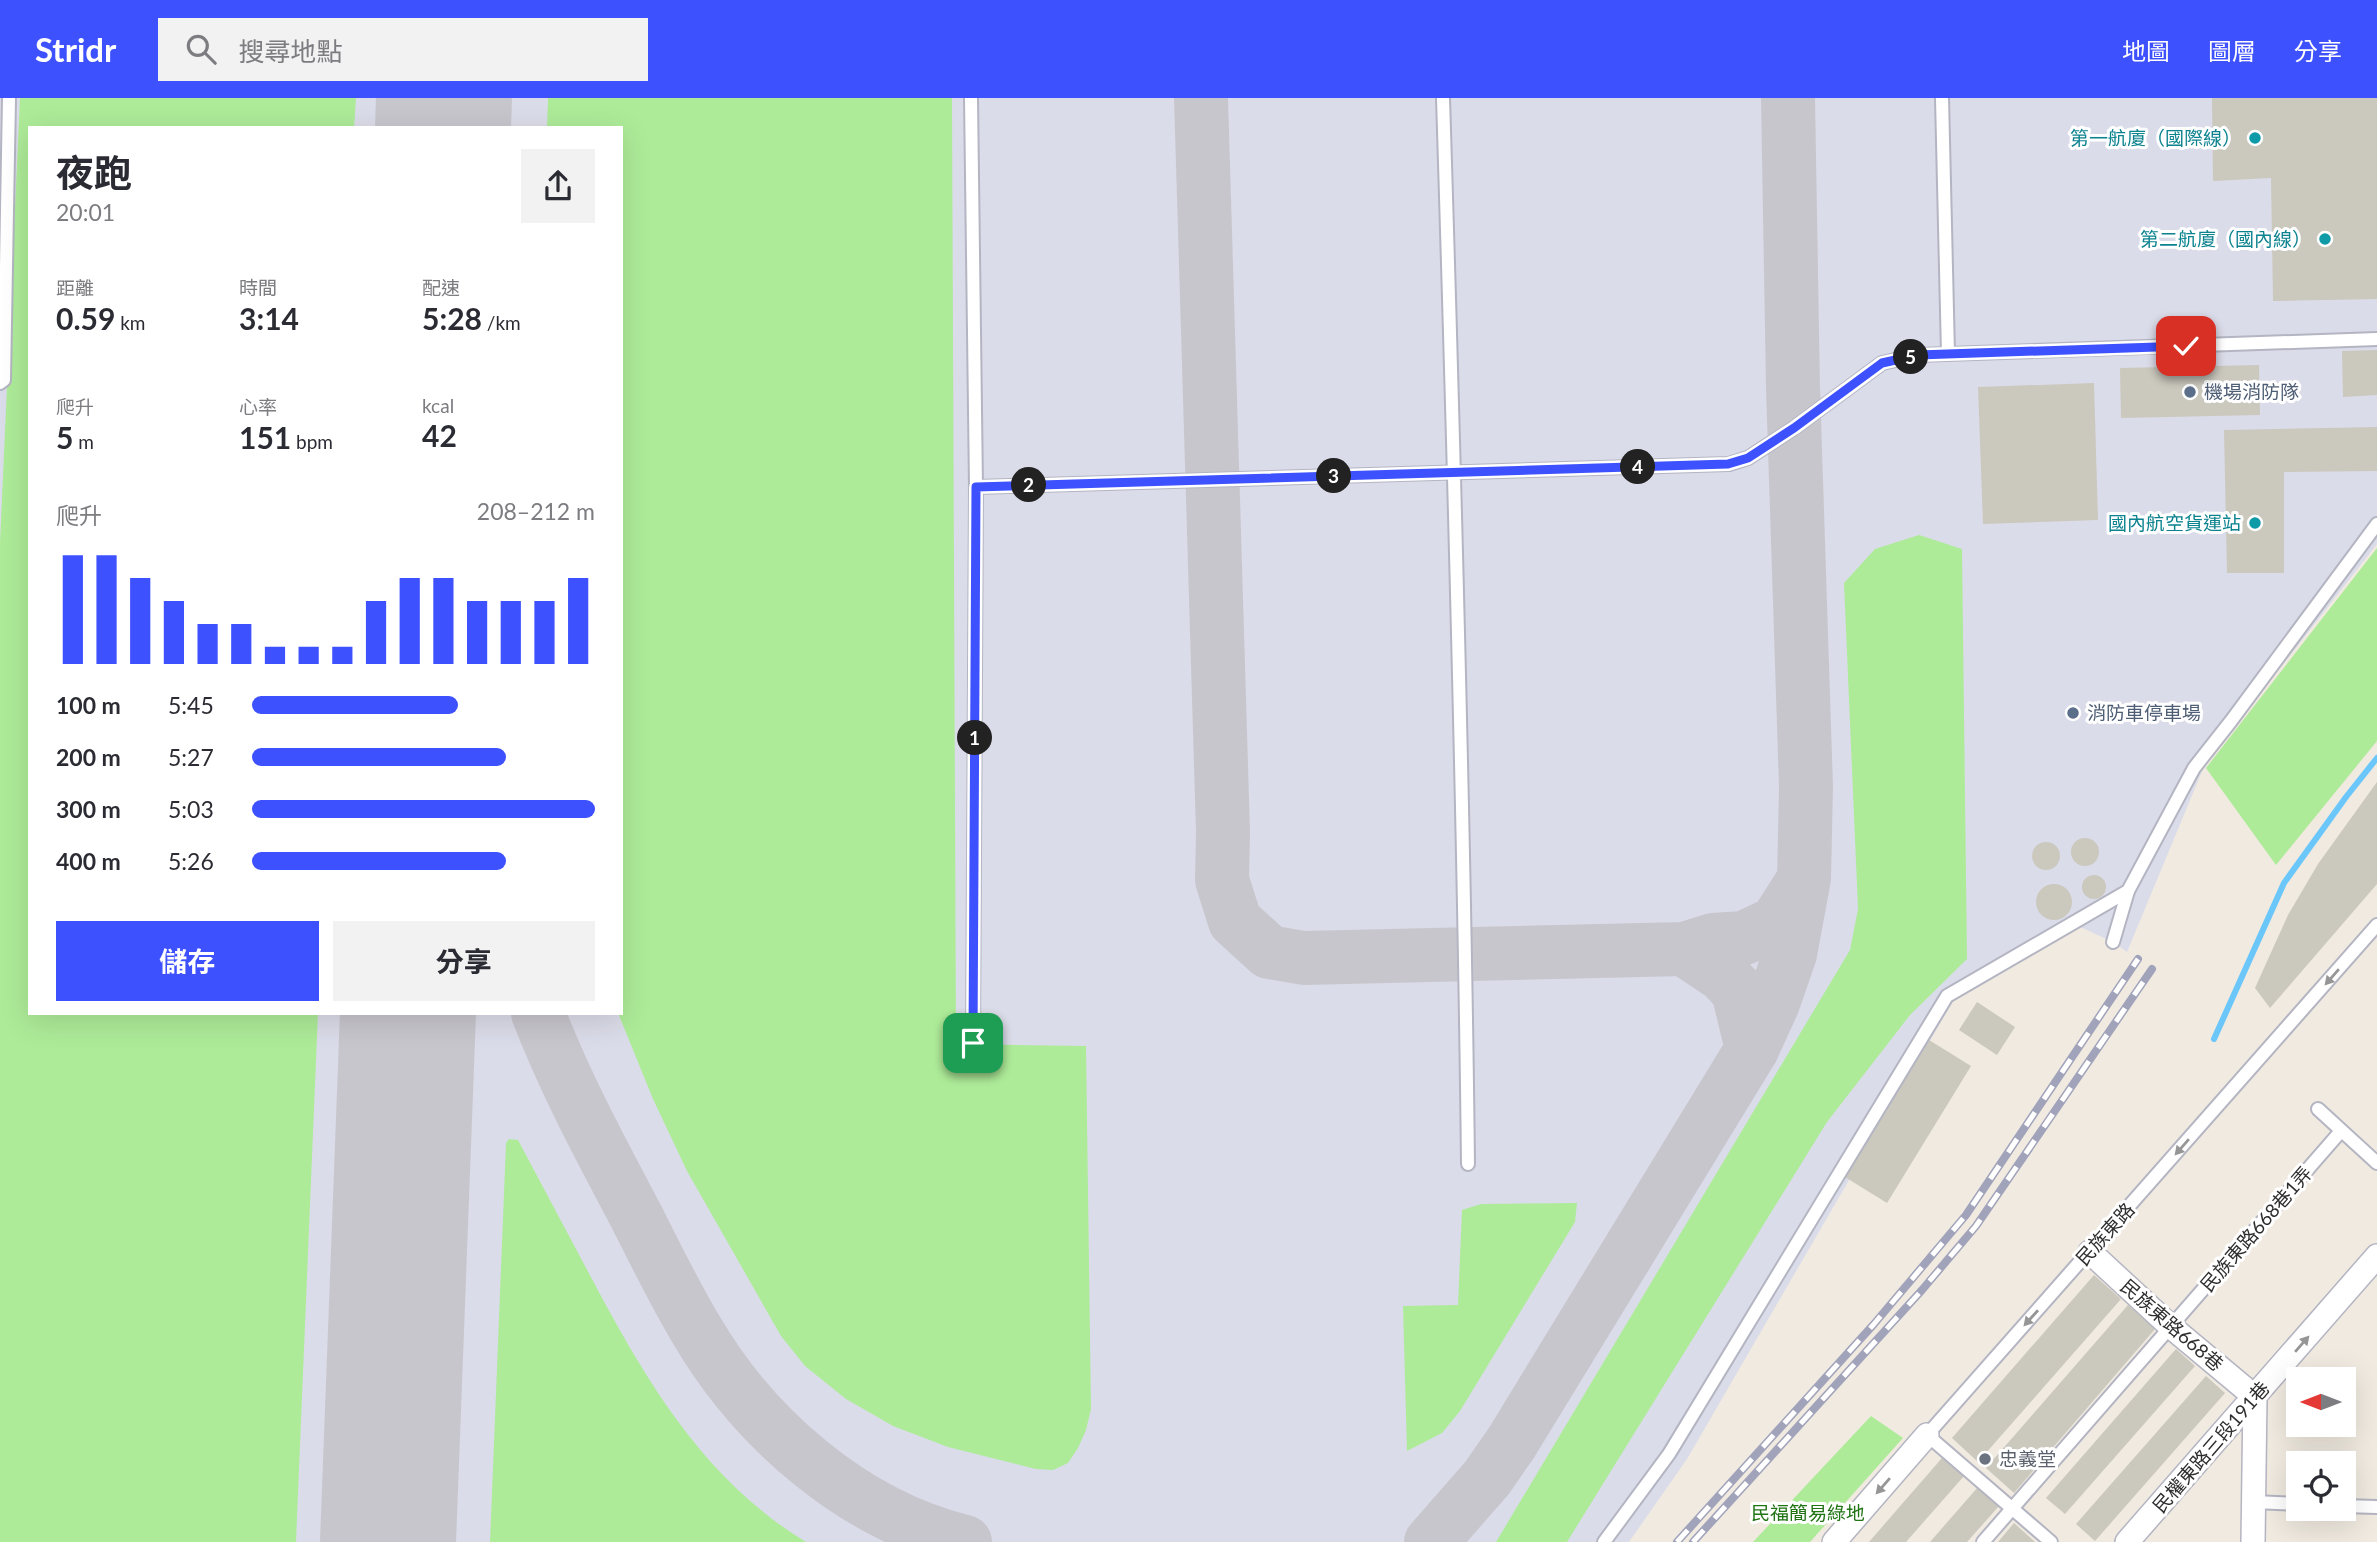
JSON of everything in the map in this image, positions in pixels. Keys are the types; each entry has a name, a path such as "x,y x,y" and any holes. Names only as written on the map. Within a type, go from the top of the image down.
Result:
{"street":[{"name":"民族東路668巷","path":"2090,1252 2170,1326 2255,1397"},
{"name":"民權東路三段191巷","path":"2127,1542 2377,1256"},
{"path":"2253,1542 2255,1397"},
{"name":"民族東路","path":"1834,1542 1927,1435"}],"lane":[{"path":"0,383 4,380 9,98"},
{"path":"971,98 976,487 973,1043"},
{"path":"1443,98 1466,954 1468,1164"},
{"path":"1942,98 1948,354"},
{"path":"976,487 1728,464 1748,458 1794,428 1882,363 1918,355 2377,339"},
{"path":"2113,942 2128,891 2193,768 2377,524"},
{"path":"1604,1542 1669,1454 1947,996 2128,891"},
{"name":"民族東路","path":"1927,1435 2377,925"},
{"path":"2318,1110 2377,1163"},
{"name":"民族東路668巷1弄","path":"1983,1542 2341,1131"},
{"path":"1927,1435 2052,1542"},
{"path":"2254,1502 2286,1503"},
{"path":"2356,1506 2377,1507"}],"shaded area":[{"path":"0,98 2377,98 2377,544 2205,764 2127,952 2113,942 2078,926 1953,1001 1687,1459 1629,1542 0,1542"}],"green space":[{"path":"20,98 356,98 354,126 28,126 28,1015 318,1015 296,1542 0,1542 0,542"},
{"path":"548,98 952,98 956,1044 1086,1046 1091,1409 1078,1448 1068,1463 1053,1470 1036,1469 948,1447 893,1426 846,1399 805,1366 781,1336 687,1171 653,1099 619,1015 623,1015 623,126 547,126"},
{"path":"1919,535 1962,549 1967,959 1910,1015 1827,1122 1567,1542 1496,1542 1850,950 1858,909 1844,583 1875,549"},
{"path":"2377,548 2377,741 2276,865 2206,768"},
{"path":"509,1139 518,1140 613,1319 657,1392 682,1426 708,1459 737,1489 770,1517 806,1542 490,1542 506,1143"},
{"path":"1577,1203 1575,1222 1460,1411 1442,1433 1407,1451 1403,1306 1458,1305 1462,1210 1481,1204"},
{"name":"民福簡易綠地","path":"1871,1416 1903,1438 1810,1542 1753,1542"}],"building":[{"name":"第二航廈（國內線）","path":"2212,98 2377,98 2377,299 2273,301 2271,178 2213,181"},
{"path":"2377,350 2377,395 2343,397 2342,351"},
{"name":"機場消防隊","path":"2259,365 2260,415 2121,418 2120,368"},
{"path":"2094,383 2098,520 1983,524 1978,387"},
{"name":"國內航空貨運站","path":"2377,427 2377,471 2284,472 2284,573 2227,573 2224,430"},
{"path":"2377,782 2377,884 2270,1008 2255,988 2288,915 2318,864"},
{"path":"2085,838 2095,842 2099,852 2095,862 2085,866 2075,862 2071,852 2075,842"},
{"path":"2046,842 2056,846 2060,856 2056,866 2046,870 2036,866 2032,856 2036,846"},
{"path":"2094,875 2102,879 2106,887 2102,895 2094,899 2086,895 2082,887 2086,879"},
{"path":"2054,884 2067,889 2072,902 2067,915 2054,920 2041,915 2036,902 2041,889"},
{"path":"1977,1002 2015,1027 1997,1055 1959,1030"},
{"path":"1929,1040 1971,1066 1887,1203 1845,1177"},
{"path":"2094,1275 2121,1299 1978,1462 1952,1438"},
{"path":"2128,1305 2155,1329 2014,1493 1986,1468"},
{"path":"2176,1349 2195,1366 2065,1514 2046,1498"},
{"path":"2206,1376 2225,1393 2095,1541 2076,1524"},
{"path":"1942,1458 1964,1476 1906,1542 1869,1542"},
{"path":"1978,1487 1999,1506 1967,1542 1930,1542"},
{"path":"2014,1523 2035,1542 1998,1542"}],"waterway":[{"path":"2214,1039 2284,883 2377,758"}],"taxiway":[{"path":"450,126 451,98"},
{"path":"1201,98 1223,832 1222,880 1235,921 1269,952 1304,958 1684,949 1713,940 1744,938 1776,923 1803,881"},
{"path":"1431,1542 1487,1478 1512,1442 1752,1049 1773,1003 1790,954 1804,878 1806,787 1793,388 1788,98"},
{"path":"1684,949 1723,975 1738,991 1752,1049"},
{"path":"539,1015 583,1115 673,1288 720,1367 747,1401 810,1463 846,1489 884,1511 924,1529 965,1542"}],"runway":[{"path":"443,126 444,98"},
{"path":"388,1542 408,1015"}],"railway":[{"path":"1677,1542 1874,1324 1966,1215 2138,959"},
{"path":"1693,1542 1922,1290 1976,1226 2152,969"}],"place":[{"name":"第一航廈（國際線）","path":"2255,138"},
{"name":"第二航廈（國內線）","path":"2325,239"},
{"name":"機場消防隊","path":"2190,392"},
{"name":"國內航空貨運站","path":"2255,523"},
{"name":"消防車停車場","path":"2073,713"},
{"name":"忠義堂","path":"1985,1459"}],"route":[{"path":"973,1043 976,487 1728,464 1748,458 1794,428 1882,363 1918,355 2186,346"}]}
